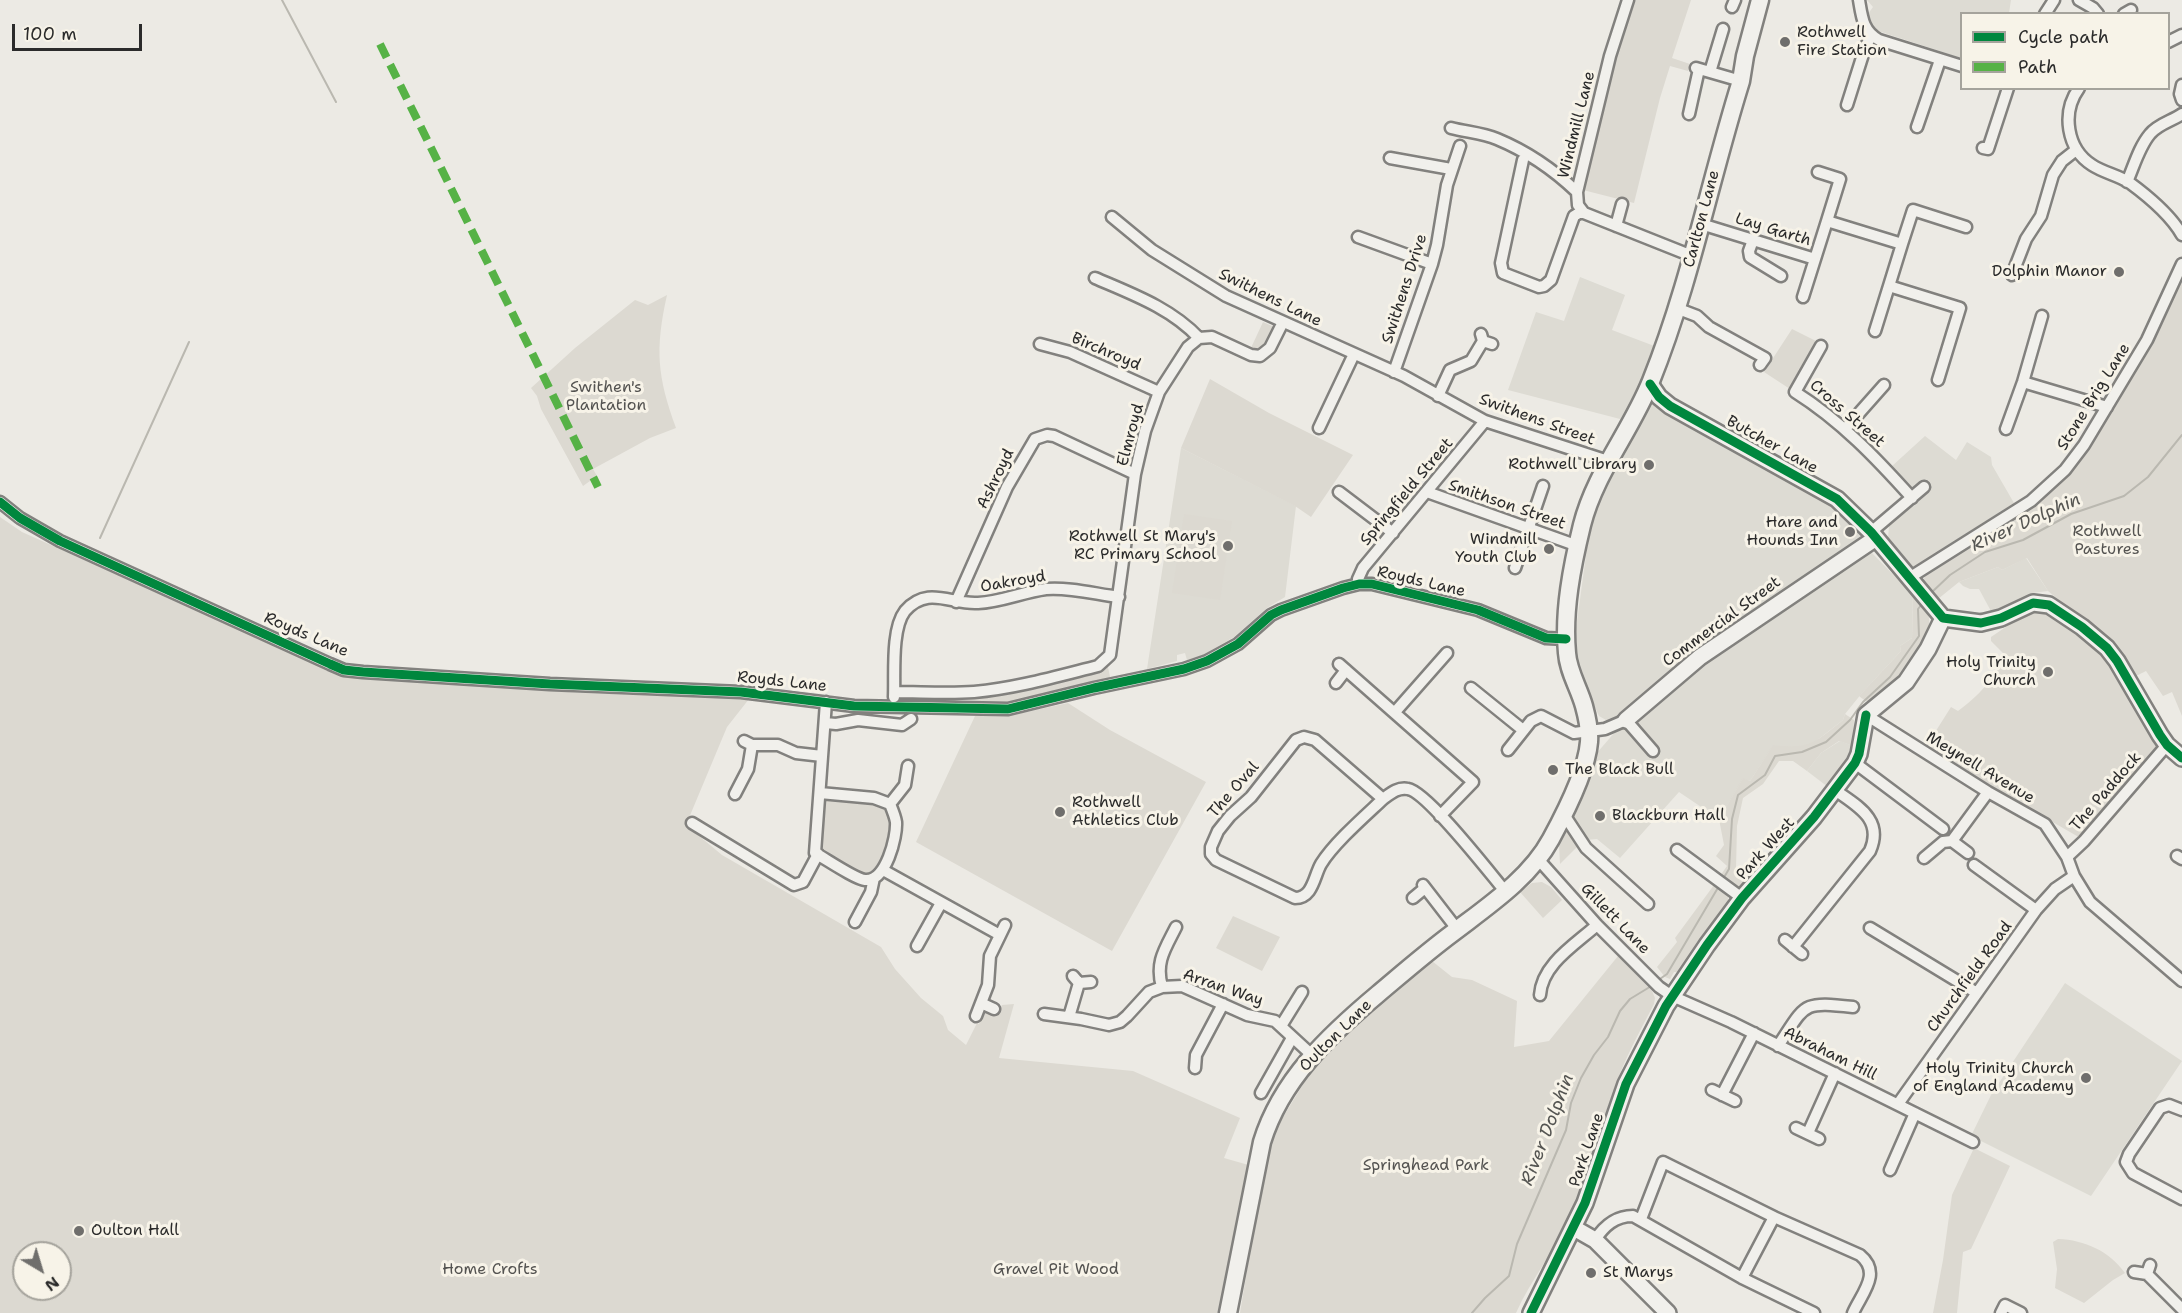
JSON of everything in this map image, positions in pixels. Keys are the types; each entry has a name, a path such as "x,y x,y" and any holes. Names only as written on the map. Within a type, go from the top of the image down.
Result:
{"main road":[{"name":"Carlton Lane","path":"1566,639 1570,585 1589,501 1650,384 1676,308 1741,81 1745,56 1760,0"},
{"name":"Oulton Lane","path":"1227,1313 1262,1142 1268,1123 1284,1093 1313,1056 1362,1008 1424,954 1505,891 1538,859 1551,838 1587,756 1589,732 1584,705 1567,658 1566,639"}],"street":[{"name":"Windmill Lane","path":"1584,213 1578,205 1577,192 1610,56 1628,0"},
{"path":"1859,0 1863,22 1871,36 1960,65"},
{"path":"2079,0 2096,12"},
{"path":"1689,114 1702,69 1723,29"},
{"path":"1848,105 1865,48 1871,36"},
{"path":"1917,127 1940,60"},
{"path":"1702,69 1741,81"},
{"path":"2182,85 2180,94 2182,100"},
{"path":"1983,148 1988,149 2007,90"},
{"path":"2078,90 2068,117 2069,131 2076,150 2093,166 2127,182 2161,210 2182,235"},
{"path":"2127,182 2143,144 2150,134 2159,126 2182,114"},
{"path":"1451,128 1496,138 1557,174 1577,192"},
{"name":"Swithens Drive","path":"1394,372 1432,264 1451,169 1460,146"},
{"path":"2011,269 2041,216 2053,175 2062,161 2076,150"},
{"path":"1390,158 1451,169"},
{"path":"1523,160 1525,174 1501,268 1509,276 1539,287 1548,283 1549,270 1574,216 1579,213 1692,256"},
{"path":"1818,172 1840,179 1827,221"},
{"path":"1616,226 1622,204"},
{"path":"1875,331 1913,210 1966,227"},
{"name":"Swithens Lane","path":"1112,218 1152,250 1226,296 1394,372"},
{"name":"Lay Garth","path":"1701,224 1815,259 1827,221 1902,244"},
{"path":"1358,237 1432,264"},
{"path":"1753,240 1749,251 1750,257 1783,276"},
{"path":"1803,297 1815,259"},
{"name":"Stone Brig Lane","path":"1909,578 2006,518 2045,489 2065,470 2084,445 2151,331 2182,264"},
{"path":"1095,278 1157,305 1199,338 1212,337 1251,355 1260,356 1270,348 1283,322"},
{"path":"1889,286 1960,308 1938,380"},
{"path":"1676,308 1697,316 1709,327 1765,358 1761,365"},
{"path":"2006,429 2023,382 2042,316"},
{"name":"Elmroyd","path":"895,692 972,692 1012,687 1098,666 1108,659 1119,597 1135,474 1145,431 1159,392 1188,347 1199,338"},
{"path":"1438,396 1450,370 1471,361 1485,339"},
{"name":"Birchroyd","path":"1040,344 1070,352 1159,392"},
{"name":"Cross Street","path":"1821,346 1795,392 1824,411 1845,429 1871,453 1912,498"},
{"path":"1319,428 1354,354"},
{"name":"Swithens Street","path":"1394,372 1485,421 1608,461"},
{"path":"2023,382 2107,407"},
{"name":"Butcher Lane","path":"1650,384 1659,397 1670,406 1837,499 1874,535 1943,618"},
{"path":"1845,429 1884,384"},
{"name":"Springfield Street","path":"1359,584 1358,579 1363,568 1485,421"},
{"name":"Ashroyd","path":"956,602 1007,487 1035,439 1047,435 1054,436 1135,474"},
{"path":"1515,568 1543,486"},
{"name":"Commercial Street","path":"1589,732 1605,729 1626,720 1700,657 1874,535 1924,488"},
{"path":"1339,492 1393,533"},
{"name":"Smithson Street","path":"1427,492 1578,546"},
{"name":"Royds Lane","path":"0,502 20,518 60,541 344,669 550,684 741,692 854,706 1008,709 1184,669 1224,653 1250,635 1271,615 1281,610 1359,584 1385,587 1478,610 1540,636 1566,639"},
{"name":"Oakroyd","path":"894,706 897,627 904,613 915,602 928,597 956,602 987,603 1046,589 1072,590 1119,597"},
{"path":"1866,715 1906,682 1928,649 1943,618 1972,623 1991,622 2022,607 2041,603 2058,610 2082,627 2112,654 2167,745 2182,758"},
{"path":"1395,712 1447,653"},
{"path":"1336,683 1342,667 1476,785 1440,816"},
{"path":"1471,688 1523,730"},
{"path":"826,702 815,853 863,880 879,874 1003,930 990,956 988,985 976,1016"},
{"name":"Park West","path":"1666,992 1707,945 1742,898 1796,840 1855,763 1866,715"},
{"name":"Meynell Avenue","path":"1866,715 1988,792 2045,824 2067,857 2074,876 2090,903 2182,981"},
{"path":"1508,750 1531,721 1541,716 1574,733 1589,732"},
{"path":"825,723 836,724 858,720 902,725 911,719"},
{"path":"1626,720 1653,751"},
{"name":"The Oval","path":"1383,799 1316,740 1304,736 1296,740 1251,797 1224,823 1210,847 1211,854 1216,860 1295,898 1303,897 1309,891 1320,866 1328,855 1383,799 1398,789 1411,789 1417,792 1440,816 1505,891"},
{"path":"735,794 748,769 748,743 778,746 796,753 822,756"},
{"name":"The Paddock","path":"2067,857 2084,841 2167,745"},
{"path":"1855,763 1936,828"},
{"path":"890,804 905,785 908,766"},
{"path":"1794,947 1870,851 1873,844 1874,829 1868,816 1835,790"},
{"path":"1952,841 1988,792"},
{"path":"820,793 874,798 890,804 896,820 893,846 855,922"},
{"path":"1563,813 1586,848 1648,904"},
{"path":"692,824 792,884 803,888 818,854"},
{"path":"1924,858 1943,842 1952,841 1968,853"},
{"path":"1677,850 1742,898"},
{"name":"Gillett Lane","path":"1538,859 1597,925 1666,992"},
{"path":"1974,865 2036,910"},
{"name":"Churchfield Road","path":"1898,1104 2036,910 2055,889 2074,876"},
{"path":"1413,898 1424,887 1457,929"},
{"path":"917,946 941,903"},
{"path":"1540,996 1547,971 1597,925"},
{"path":"1162,987 1158,964 1176,927"},
{"path":"1870,928 1977,993"},
{"path":"1069,1017 1076,980 1091,982"},
{"name":"Arran Way","path":"1044,1014 1109,1025 1120,1022 1149,992 1162,987 1182,986 1247,1015 1268,1018 1281,1026 1313,1056"},
{"name":"Abraham Hill","path":"1666,992 1973,1142"},
{"name":"Park Lane","path":"1532,1313 1574,1228 1595,1176 1626,1084 1653,1028 1666,992"},
{"path":"1281,1026 1304,993"},
{"path":"981,1003 994,1009"},
{"path":"1196,1068 1192,1052 1223,1004"},
{"path":"1778,1046 1800,1013 1808,1007 1820,1004 1853,1007"},
{"path":"1735,1101 1717,1093 1754,1033"},
{"path":"1261,1093 1292,1038"},
{"path":"1808,1133 1835,1074"},
{"path":"2182,1110 2173,1105 2160,1108 2126,1162 2133,1173 2182,1199"},
{"path":"1890,1170 1915,1113"},
{"path":"1796,1128 1819,1139"},
{"path":"1641,1219 1663,1162 1774,1217 1860,1255 1871,1269 1870,1278 1852,1313"},
{"path":"1595,1240 1606,1226 1618,1218 1633,1216 1742,1278 1814,1313"},
{"path":"1742,1278 1774,1217"},
{"path":"1574,1228 1595,1240 1668,1313"},
{"path":"2134,1272 2148,1269 2182,1309"},
{"path":"2001,1313 2005,1305 2021,1313"}],"shaded area":[{"path":"1867,0 2011,0 2009,12 1960,12 1960,58 1878,31 1869,19 1868,14 1873,7"},
{"path":"1580,277 1625,295 1612,330 1657,347 1624,420 1508,390 1536,312 1564,321"},
{"path":"1652,401 1657,401 1832,504 1859,531 1871,552 1913,595 1912,638 1900,646 1901,651 1862,693 1845,714 1843,720 1811,745 1794,748 1773,746 1750,781 1743,779 1719,819 1679,792 1620,858 1597,839 1585,840 1570,818 1596,754 1615,732 1610,720 1599,716 1573,659 1574,643 1587,548 1597,504 1615,466"},
{"path":"1925,436 1956,460 1967,442 1991,457 1992,465 2014,503 1914,567 1908,564 1888,539 1889,526 1929,491 1920,483 1915,488 1910,488 1891,467"},
{"name":"Rothwell St Mary's RC Primary School","path":"1181,448 1296,506 1285,597 1267,608 1234,637 1203,655 1187,660 1185,653 1177,655 1177,661 1147,669"},
{"path":"2026,558 2048,591 2032,593 2002,610 1992,613 1979,589 1970,589 1959,582 1998,567 2002,570"},
{"path":"1840,741 1853,746 1845,765 1828,787 1807,771 1821,753"},
{"name":"Holy Trinity Church of England Academy","path":"2065,983 2182,1061 2091,1196 1971,1136 1991,1095"}],"green space":[{"path":"1634,0 1691,0 1672,58 1690,64 1688,71 1670,66 1634,203 1583,190 1614,64"},
{"name":"Rothwell Pastures","path":"2182,274 2182,716 2172,692 2163,696 2146,671 2132,678 2111,643 2048,591 2027,558 2002,570 1998,567 1959,582 1938,599 1923,580 1927,573 2029,507 2069,473 2098,434 2152,339"},
{"name":"Swithen's Plantation","path":"667,295 661,331 660,362 665,393 676,428 650,438 593,469 597,476 583,486 531,388 575,348 635,300 648,305"},
{"path":"1263,322 1272,326 1272,336 1264,347 1250,350"},
{"path":"1792,329 1818,342 1790,389 1764,372"},
{"path":"1210,379 1269,413 1353,455 1311,517 1295,506 1181,448"},
{"path":"1184,514 1232,521 1220,600 1172,593"},
{"path":"0,517 22,532 345,677 583,693 749,699 727,727 686,825 722,855 881,947 895,969 921,998 943,1016 948,1030 966,1045 983,1014 987,1011 997,1015 1002,1005 1014,1004 999,1058 1133,1071 1240,1118 1224,1158 1252,1166 1219,1313 0,1313"},
{"path":"1913,595 1925,609 1929,618 1929,628 1925,639 1910,665 1890,688 1872,701 1865,700 1859,696 1901,651 1900,646 1912,638"},
{"path":"2035,611 2054,616 2099,649 2113,668 2159,746 2082,839 1927,745 1951,707 1958,711 1973,699 1990,680 2006,656 1991,641 1991,637 2022,616"},
{"path":"1108,667 1109,679 1002,704 905,700 904,698 1097,671"},
{"name":"Rothwell Athletics Club","path":"1068,703 1110,730 1206,782 1112,951 916,842 975,716 1013,715"},
{"path":"1845,714 1854,720 1853,746 1839,741 1821,753 1807,771 1793,761 1779,761 1763,784 1743,798 1737,826 1736,869 1748,880 1741,887 1734,886 1720,876 1727,866 1716,856 1724,845 1719,819 1743,778 1750,781 1773,745 1796,746 1811,743 1843,720"},
{"path":"827,798 875,802 884,809 891,832 889,844 885,856 872,873 865,875 860,873 828,855 821,848 823,803"},
{"path":"1566,828 1578,846 1560,864 1559,845"},
{"path":"1542,882 1551,887 1562,900 1543,918 1520,892 1532,883"},
{"path":"1714,885 1728,897 1728,903 1679,972 1674,972 1670,979 1665,977 1657,967 1677,942 1675,938"},
{"path":"1233,916 1280,937 1262,971 1216,948"},
{"name":"Springhead Park","path":"1618,956 1652,991 1655,998 1654,1004 1619,1076 1570,1217 1516,1313 1240,1313 1263,1174 1274,1132 1308,1076 1360,1019 1432,961 1452,977 1472,980 1517,1001 1514,1047 1549,1041"},
{"path":"1974,1148 2010,1166 1971,1249 1963,1252 1957,1313 1933,1313 1952,1195"},
{"path":"2058,1239 2087,1244 2096,1248 2119,1265 2125,1273 2084,1303 2055,1288 2057,1269 2053,1242"}],"waterway":[{"path":"282,0 336,102"},
{"path":"100,538 189,342"},
{"name":"River Dolphin","path":"1931,593 1950,575 1985,552 2023,540 2071,514 2124,496 2148,477 2182,435"},
{"name":"River Dolphin","path":"1723,879 1729,869 1732,819 1738,795 1765,775 1775,756 1802,752 1826,742 1850,720 1863,702 1890,677 1919,636 1918,609 1922,604"},
{"name":"River Dolphin","path":"1657,981 1667,974 1719,886"},
{"name":"River Dolphin","path":"1472,1313 1509,1276 1517,1244 1566,1130 1571,1103 1581,1078 1608,1037 1620,1011 1630,999 1653,985"}],"marked path":[{"path":"380,44 598,487"}],"cycle path":[{"path":"1650,384 1659,397 1670,406 1837,499 1871,532 1943,618 1981,623 2001,618 2033,603 2049,605 2082,627 2107,648 2117,661 2160,735 2167,745 2182,758"},
{"path":"0,502 20,518 60,541 330,664 344,670 363,672 550,684 741,692 854,706 1008,709 1184,669 1207,661 1238,644 1271,615 1359,584 1372,584 1478,610 1546,638 1566,639"},
{"path":"1531,1313 1585,1203 1626,1084 1666,1006 1742,898 1814,817 1855,763 1859,754 1866,715"}],"place":[{"name":"Rothwell Fire Station","path":"1785,42"},
{"name":"Dolphin Manor","path":"2119,272"},
{"name":"Rothwell Library","path":"1649,465"},
{"name":"Hare and Hounds Inn","path":"1850,532"},
{"name":"Rothwell St Mary's RC Primary School","path":"1228,546"},
{"name":"Windmill Youth Club","path":"1549,549"},
{"name":"Holy Trinity Church","path":"2048,672"},
{"name":"The Black Bull","path":"1553,770"},
{"name":"Rothwell Athletics Club","path":"1060,812"},
{"name":"Blackburn Hall","path":"1600,816"},
{"name":"Holy Trinity Church of England Academy","path":"2086,1078"},
{"name":"Oulton Hall","path":"79,1231"},
{"name":"St Marys","path":"1591,1273"}],"park label":[{"name":"Home Crofts","path":"490,1270"},
{"name":"Gravel Pit Wood","path":"1056,1270"}]}
